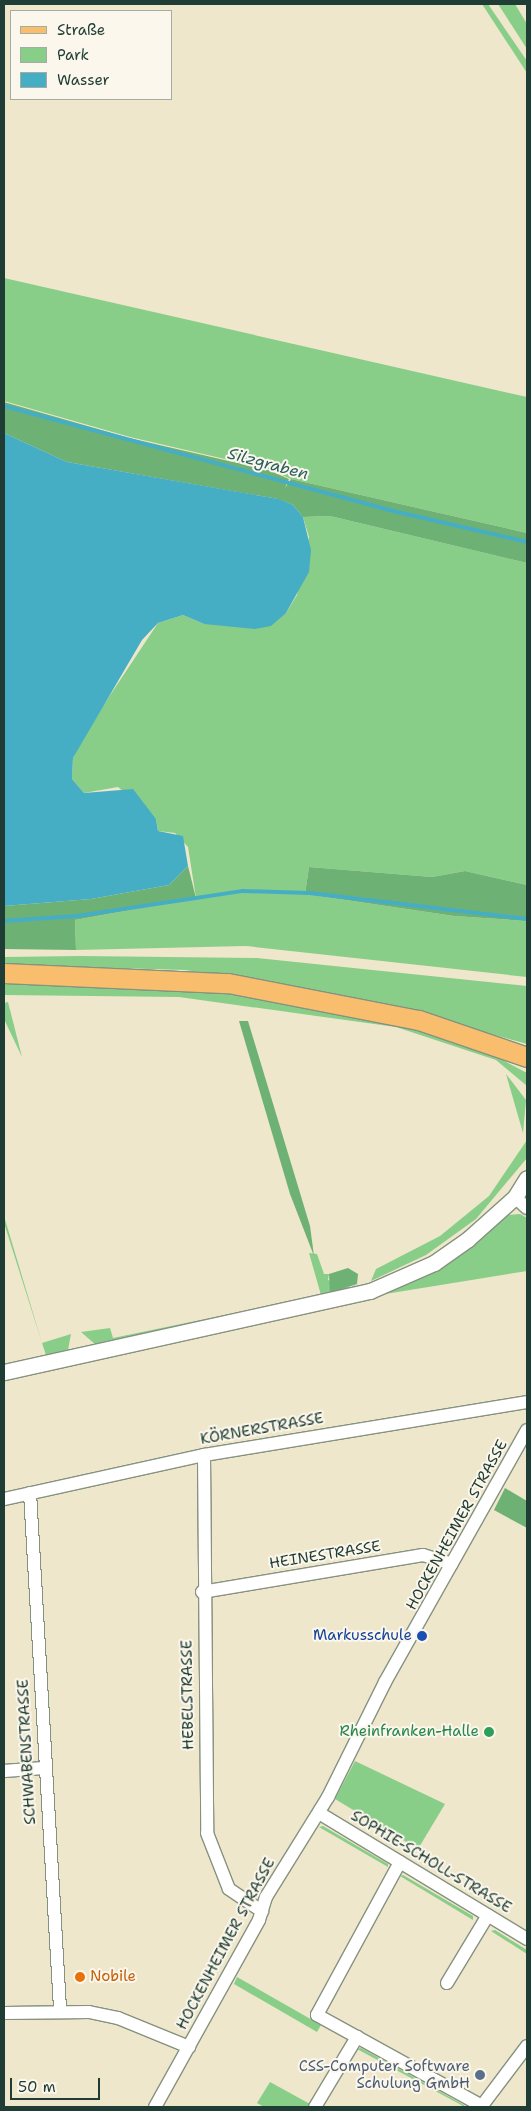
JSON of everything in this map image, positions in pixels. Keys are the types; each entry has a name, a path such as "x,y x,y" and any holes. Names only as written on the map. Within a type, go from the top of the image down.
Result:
{"main road":[{"path":"4,974 228,983 419,1020 526,1057"}],"street":[{"path":"4,1372 370,1291 434,1263 515,1197 527,1178"},
{"path":"515,1197 527,1208"},
{"name":"KÖRNERSTRASSE","path":"4,1499 204,1456 527,1402"},
{"name":"HOCKENHEIMER STRASSE","path":"155,2107 527,1430"},
{"name":"HEBELSTRASSE","path":"204,1456 202,1592 207,1833 229,1889 262,1911"},
{"name":"SCHWABENSTRASSE","path":"30,1493 44,1768 60,2009"},
{"name":"HEINESTRASSE","path":"202,1592 423,1555 452,1564"},
{"path":"4,1771 44,1768"},
{"name":"SOPHIE-SCHOLL-STRASSE","path":"318,1812 527,1939"},
{"path":"400,1862 317,2015 481,2107 527,2046"},
{"path":"448,1983 488,1915"},
{"path":"4,2013 60,2009 118,2018 189,2047"},
{"path":"315,2107 357,2037"}],"green space":[{"path":"482,4 488,4 527,61 527,73"},
{"path":"498,4 515,4 527,24 527,49"},
{"path":"4,278 527,397 527,533 291,479 268,469 130,437 4,401"},
{"path":"4,402 129,438 268,470 289,479 285,488 291,479 527,533 527,563 330,516 303,517 293,505 278,499 67,462 4,433"},
{"path":"330,516 527,563 527,885 465,871 432,877 309,867 305,894 454,916 527,921 527,977 246,946 76,950 75,920 196,898 188,847 175,833 158,831 156,819 118,787 84,793 72,779 73,758 85,733 158,623 183,615 204,624 286,613 297,595 309,537 303,517"},
{"path":"188,866 196,898 75,920 76,950 4,949 4,906 91,899 169,885"},
{"path":"309,867 432,877 465,871 527,885 527,921 454,916 305,894"},
{"path":"4,957 257,958 527,986 527,1044 375,1002 254,980 185,970 4,965"},
{"path":"4,978 227,989 390,1020 478,1047 527,1073 527,1086 496,1060 396,1027 179,997 4,995"},
{"path":"8,1002 22,1057 4,1019 4,1003"},
{"path":"239,1021 248,1021 310,1226 314,1256 290,1194"},
{"path":"506,1074 526,1100 523,1133"},
{"path":"527,1140 527,1158 476,1219 426,1255 371,1281 376,1269 440,1236 489,1196"},
{"path":"520,1214 527,1218 527,1271 379,1295 467,1248 507,1215"},
{"path":"4,1216 42,1343 4,1223"},
{"path":"309,1253 317,1254 324,1274 329,1274 328,1280 350,1288 357,1284 351,1289 96,1345 81,1332 110,1328 113,1338 321,1295"},
{"path":"348,1268 358,1274 357,1284 330,1293 329,1274"},
{"path":"71,1334 68,1350 46,1355 42,1343"},
{"path":"505,1488 527,1501 527,1528 494,1510"},
{"path":"355,1761 445,1804 418,1849 335,1799"},
{"path":"323,1826 388,1864 388,1867 319,1827"},
{"path":"403,1875 473,1916 473,1920 400,1876"},
{"path":"495,1930 527,1950 527,1954 491,1931"},
{"path":"237,1977 321,2025 317,2032 234,1984"},
{"path":"361,2048 464,2105 465,2107 357,2049"},
{"path":"270,2082 310,2104 308,2107 264,2107 257,2103"}],"water":[{"path":"4,433 67,462 279,499 293,505 303,517 311,550 309,572 286,613 271,626 255,629 204,624 183,615 158,623 142,640 73,758 72,779 84,793 133,789 156,819 158,831 183,836 188,866 169,885 91,899 4,906"}],"waterway":[{"name":"Silzgraben","path":"4,406 393,511 527,542"},
{"path":"4,921 77,916 243,891 309,893 527,919"}],"place":[{"name":"Markusschule","path":"422,1636"},
{"name":"Rheinfranken-Halle","path":"489,1732"},
{"name":"Nobile","path":"80,1977"},
{"name":"CSS-Computer Software Schulung GmbH","path":"480,2075"}]}
